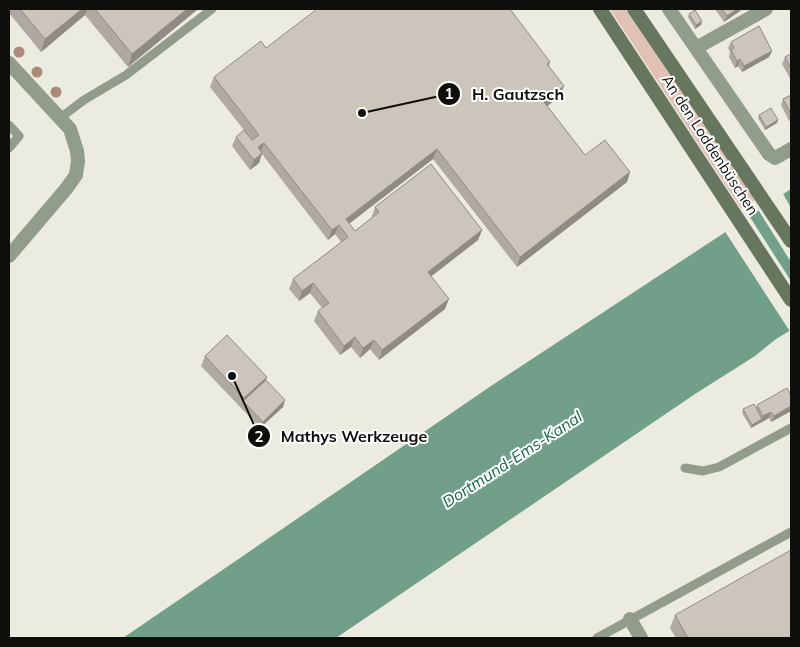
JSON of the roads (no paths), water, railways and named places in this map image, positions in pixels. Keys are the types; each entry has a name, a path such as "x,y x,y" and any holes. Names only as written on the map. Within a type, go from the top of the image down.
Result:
{"main road":[{"name":"An den Loddenbüschen","path":"600,9 791,300"},
{"name":"An den Loddenbüschen","path":"634,9 759,191 791,242"}],"street":[{"path":"669,9 771,157 778,157 791,149"},
{"path":"696,48 766,9"},
{"path":"9,63 70,129 75,142 78,161 76,176 9,256"},
{"path":"630,620 641,638"}],"lane":[{"path":"60,118 84,100 126,75 212,9"},
{"path":"9,125 19,136 9,148"},
{"path":"685,468 702,471 719,467 791,428"},
{"path":"596,638 791,532"}],"water":[{"name":"Dortmund-Ems-Kanal","path":"791,189 791,330 336,638 123,638 491,386"}],"place":[{"name":"H. Gautzsch","path":"362,113"},
{"name":"Mathys Werkzeuge","path":"232,376"}]}
